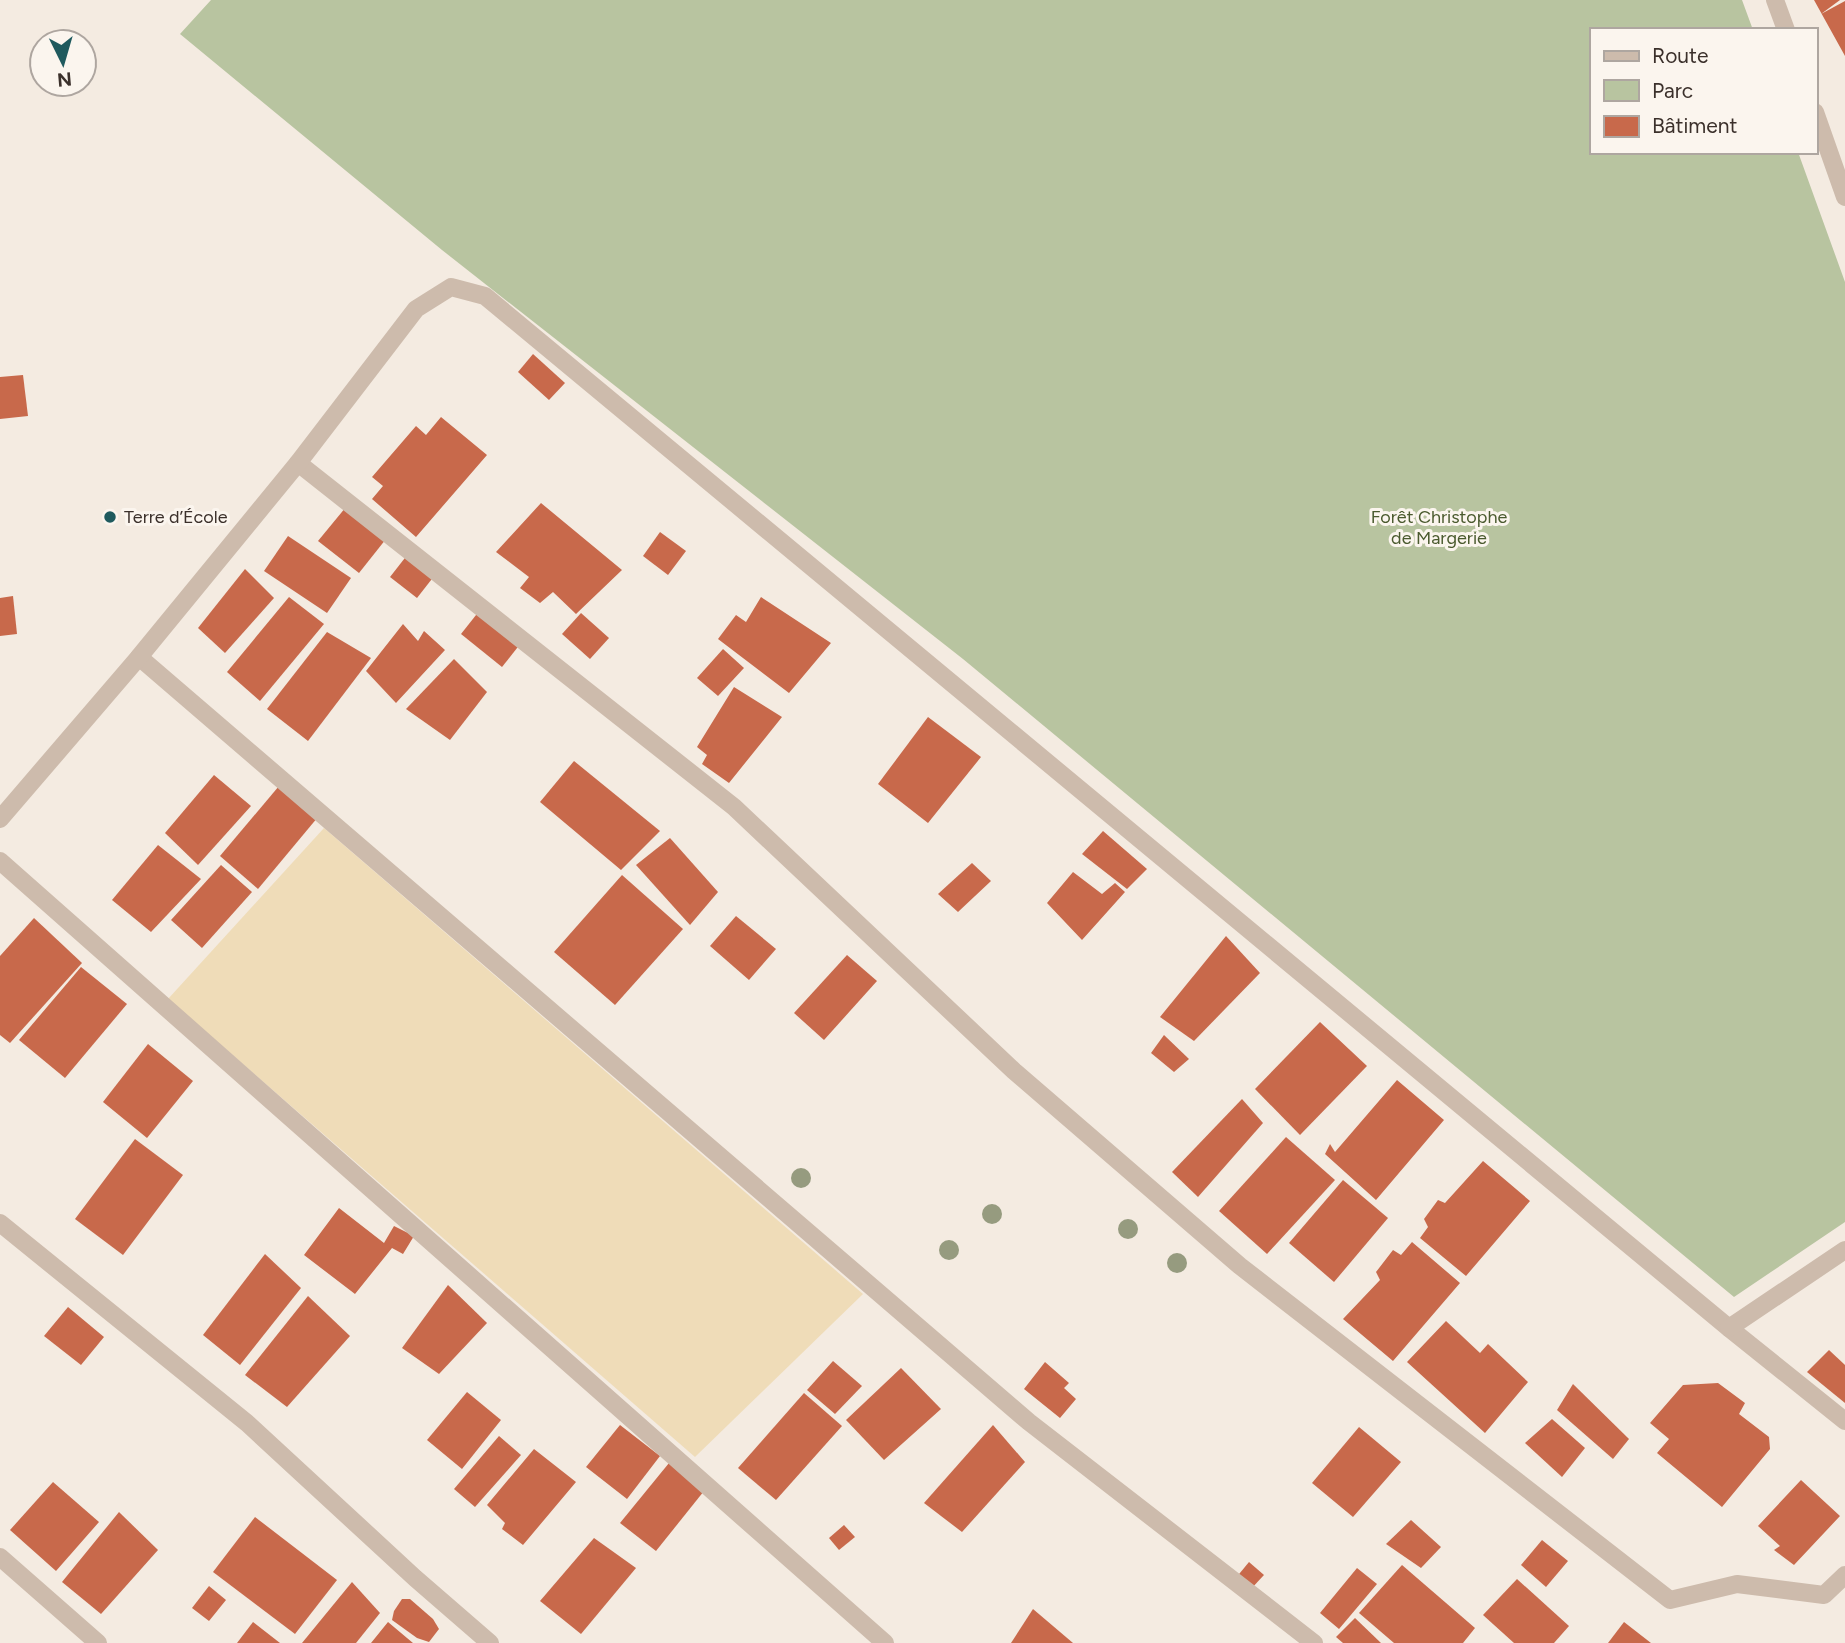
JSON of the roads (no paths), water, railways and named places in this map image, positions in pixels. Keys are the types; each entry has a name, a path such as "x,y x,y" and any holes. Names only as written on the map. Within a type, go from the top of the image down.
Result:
{"street":[{"path":"1775,0 1785,28"},
{"path":"1817,118 1845,197"},
{"path":"0,819 139,657 298,463 416,309 450,287 485,296 1729,1328 1845,1421"},
{"path":"298,463 734,807 1014,1071 1240,1266 1670,1600 1737,1584 1824,1595 1845,1575"},
{"path":"139,657 1029,1422 1314,1643"},
{"path":"0,861 885,1643"},
{"path":"0,1223 247,1423 489,1643"},
{"path":"1729,1328 1845,1250"},
{"path":"0,1558 98,1643"}],"place":[{"name":"Terre d’École","path":"110,517"}],"park label":[{"name":"Forêt Christophe de Margerie","path":"1439,527"}]}
